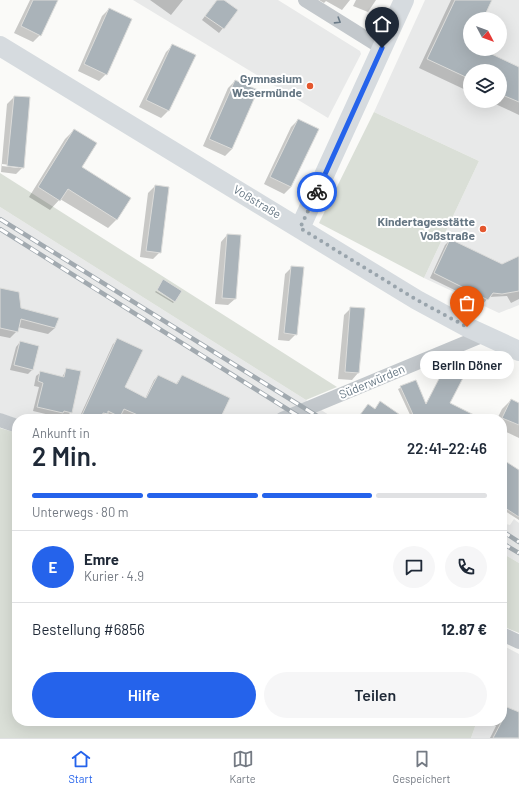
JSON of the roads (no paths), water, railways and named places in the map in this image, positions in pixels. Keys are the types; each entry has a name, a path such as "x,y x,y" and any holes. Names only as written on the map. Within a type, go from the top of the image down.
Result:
{"street":[{"path":"305,0 382,48"},
{"path":"300,228 404,0"},
{"name":"Voßstraße","path":"0,46 417,300 484,335 519,351"},
{"name":"Süderwürden","path":"294,414 484,335"},
{"path":"0,420 12,424"},
{"path":"507,636 519,642"}],"railway":[{"path":"0,219 314,414"},
{"path":"0,229 295,414"},
{"path":"507,534 519,542"},
{"path":"507,546 519,553"}],"place":[{"name":"Gymnasium Wesermünde","path":"310,86"},
{"name":"Kindertagesstätte Voßstraße","path":"483,229"},
{"name":"Berlin Döner","path":"467,327"}]}
